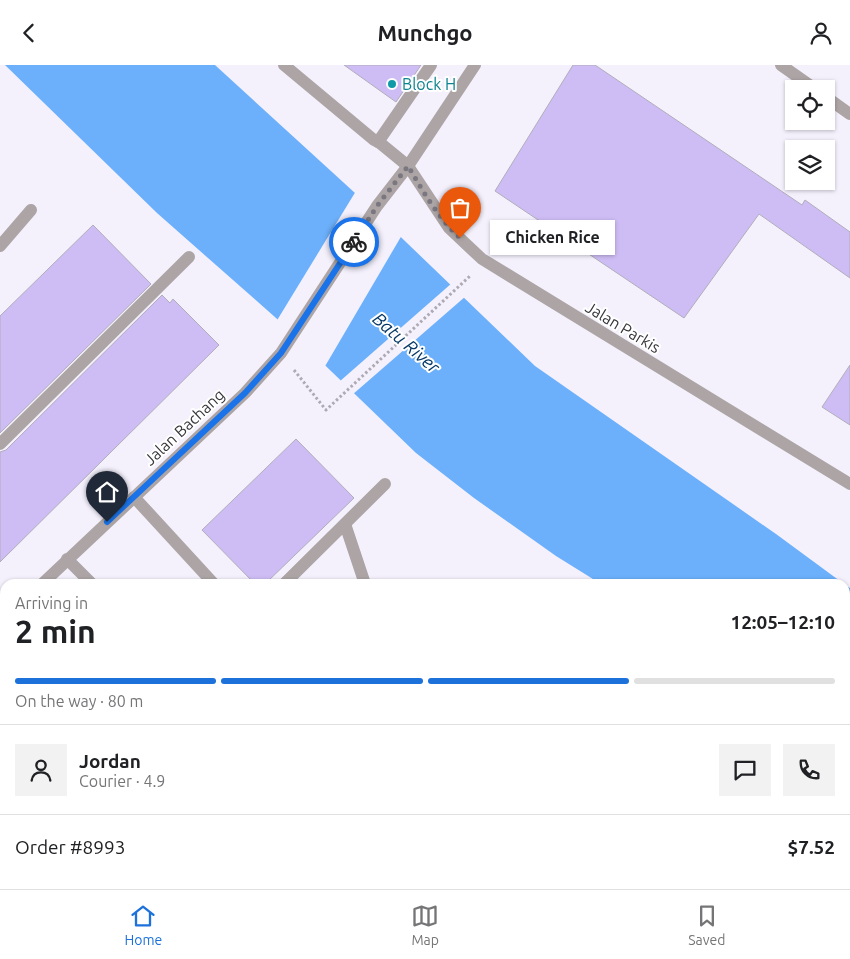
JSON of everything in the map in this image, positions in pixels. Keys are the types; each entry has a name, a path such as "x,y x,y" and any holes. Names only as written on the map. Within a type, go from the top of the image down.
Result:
{"street":[{"name":"Jalan Parkis","path":"284,65 408,166 449,228 482,259 850,484"},
{"path":"378,142 431,65"},
{"name":"Jalan Bachang","path":"47,579 245,393 281,353 377,206 408,166 475,65"},
{"path":"781,65 802,80"},
{"path":"835,103 850,114"},
{"path":"0,245 31,210"},
{"path":"0,444 189,257"},
{"path":"289,579 385,484"},
{"path":"134,497 209,579"},
{"path":"345,523 363,579"},
{"path":"68,559 87,579"}],"path":[{"path":"281,353 326,410 468,279"}],"water":[{"name":"Batu River","path":"5,65 215,65 355,193 535,366 776,534 837,579 593,579 556,556 474,498 416,453 276,318 157,213"}],"pier":[{"path":"356,191 402,235 324,368 276,322"},
{"path":"452,283 466,296 352,395 339,382"}],"building":[{"name":"Block H","path":"344,65 421,65 396,102"},
{"path":"573,65 595,65 802,205 805,200 850,232 850,278 759,214 684,318 495,191"},
{"path":"93,225 151,284 0,433 0,316"},
{"path":"162,295 170,303 173,299 219,345 0,562 0,452 6,450"},
{"path":"850,365 850,425 822,407"},
{"path":"296,439 354,498 270,579 250,579 202,530"}],"way so far":[{"path":"354,242 377,206 408,166 434,208 449,228 460,238"}],"place":[{"name":"Block H","path":"392,84"},
{"name":"Chicken Rice","path":"460,238"}],"route":[{"path":"107,522 245,393 281,353 354,242"}]}
